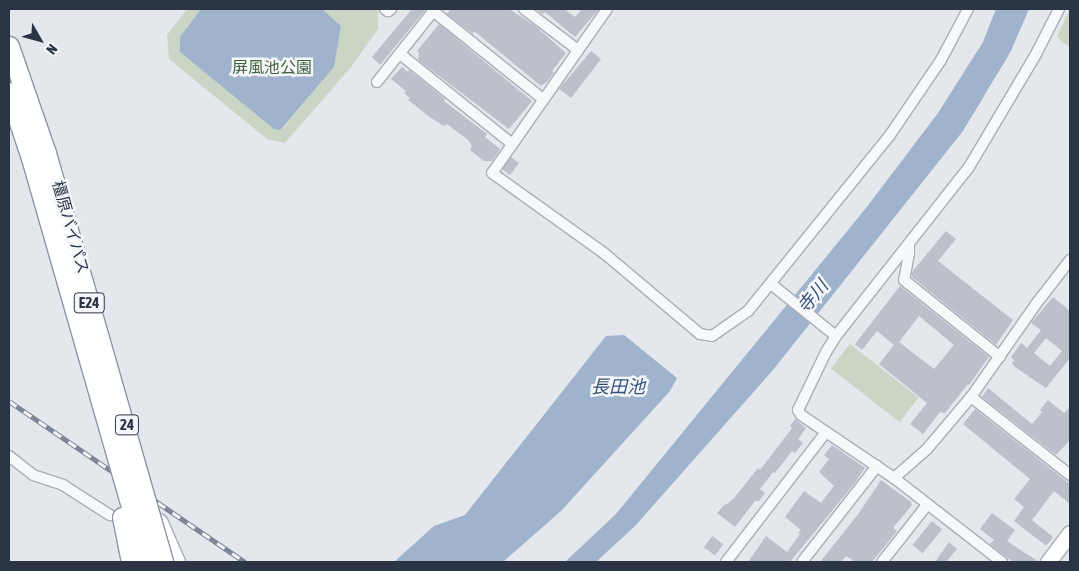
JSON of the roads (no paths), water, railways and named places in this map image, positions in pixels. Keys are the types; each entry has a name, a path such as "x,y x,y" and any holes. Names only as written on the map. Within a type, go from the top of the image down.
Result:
{"highway":[{"name":"橿原バイパス","path":"9,38 49,152 168,562"},
{"name":"E24","path":"9,46 46,153 163,562"},
{"name":"E24","path":"9,92 32,158 147,562"},
{"name":"橿原バイパス","path":"9,103 28,158 140,562"},
{"path":"106,434 132,562"},
{"path":"152,510 175,562"}],"street":[{"path":"385,9 388,11 391,9"},
{"path":"524,9 578,50"},
{"path":"607,9 511,143 492,173 606,254 700,334 712,336 748,311 774,286 890,135 941,60 968,9"},
{"path":"1002,562 894,478 801,415 798,410 834,334 969,167 1031,64 1058,9"},
{"path":"377,82 434,10 543,99"},
{"path":"400,54 511,143"},
{"path":"908,244 909,254 904,280 1000,357"},
{"path":"894,478 927,449 971,396 1031,310 1070,260"},
{"path":"774,286 834,334"},
{"path":"971,396 1070,475"},
{"path":"726,562 826,432"},
{"path":"9,456 33,475 63,485 110,515"},
{"path":"802,562 877,466"},
{"path":"882,562 927,505"},
{"path":"1048,562 1070,533"}],"water":[{"name":"屏風池公園","path":"201,9 322,9 341,26 334,67 280,130 274,129 180,52 180,37"},
{"name":"寺川","path":"996,9 1029,9 1011,51 963,131 773,370 635,526 596,562 565,562 616,514 866,208 938,113 983,42"},
{"name":"長田池","path":"624,335 677,378 670,391 561,511 503,562 394,562 434,526 465,515 606,336"}],"railway":[{"path":"9,401 245,562"}]}
